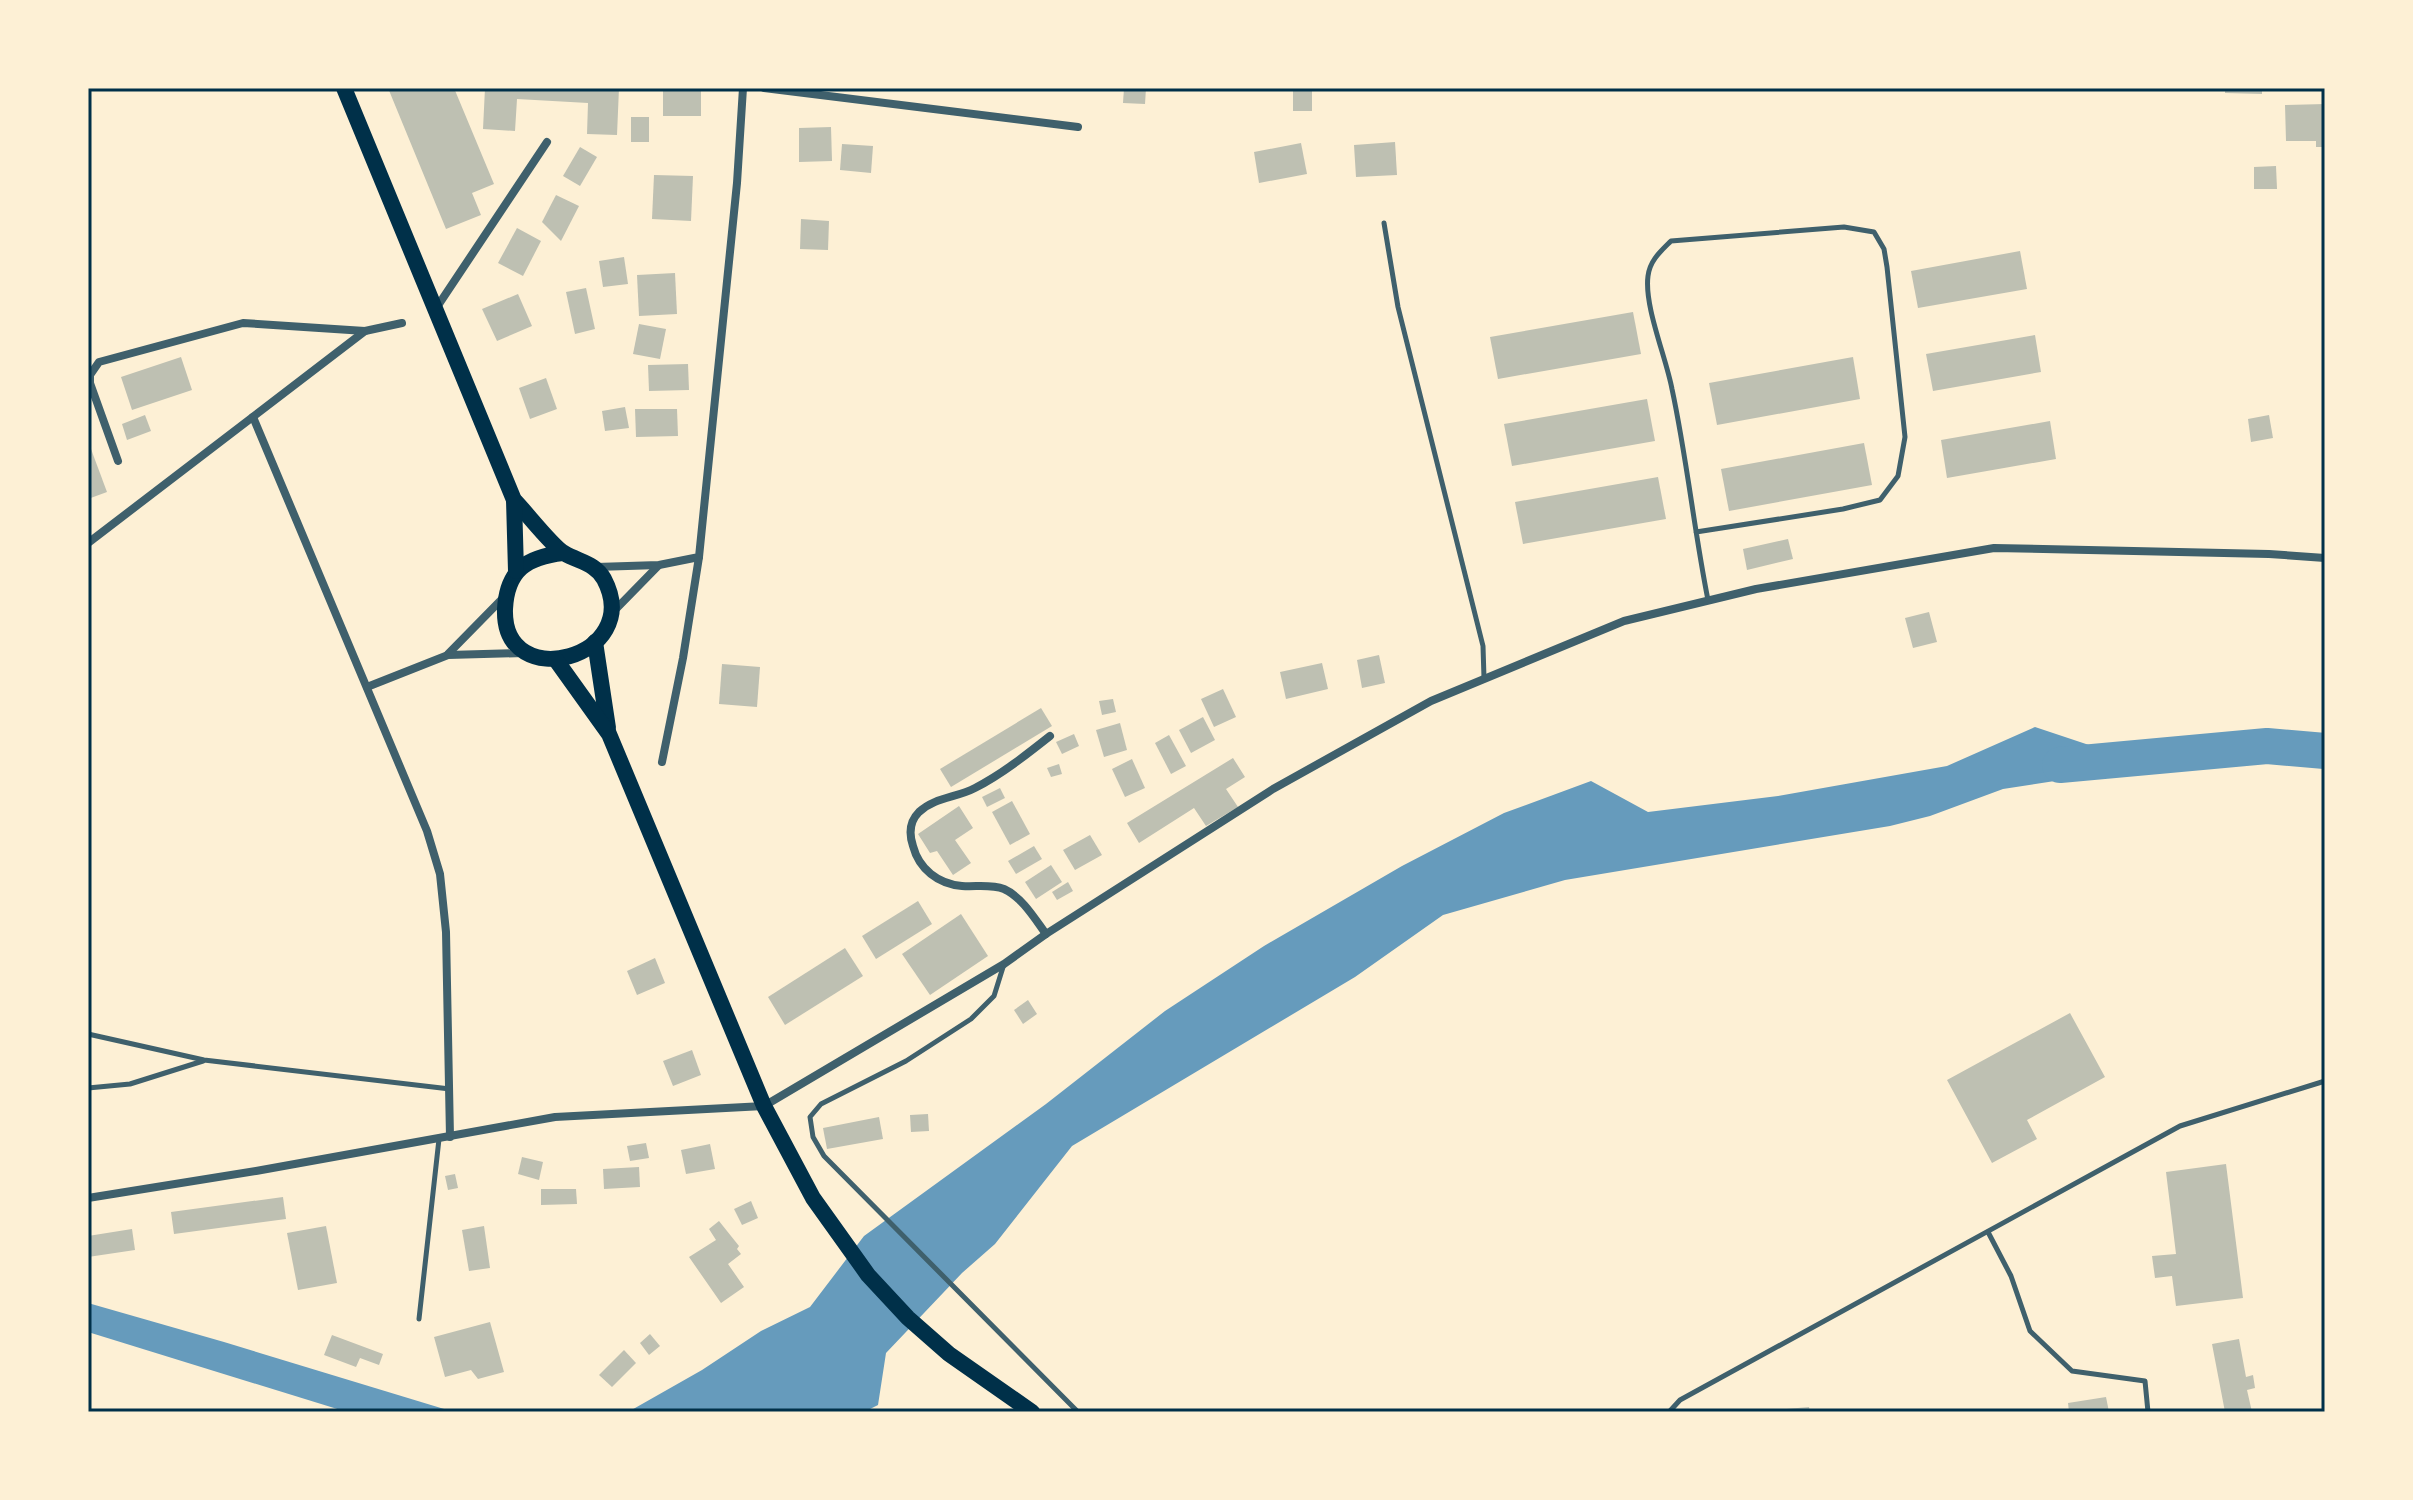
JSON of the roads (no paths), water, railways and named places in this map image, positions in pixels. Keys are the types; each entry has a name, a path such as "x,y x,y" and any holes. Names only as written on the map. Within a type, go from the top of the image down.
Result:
{"main road":[{"path":"344,88 514,500 563,553 594,567 604,578 612,613 604,631 580,654 556,660 520,649 510,635 505,617 506,596 516,571 545,555 563,553"},
{"path":"514,500 516,571"},
{"path":"595,642 609,734"},
{"path":"556,660 609,734 764,1106 826,1217 862,1267 895,1304 943,1349 1023,1410"}],"street":[{"path":"662,762 699,557 737,183 743,88"},
{"path":"764,88 1078,127"},
{"path":"435,310 547,142"},
{"path":"118,461 90,383 90,375 99,362 243,323 365,331 402,323"},
{"path":"88,543 365,331"},
{"path":"253,417 427,831 440,874 446,932 450,1137"},
{"path":"88,1198 555,1117 764,1106 1004,964 1273,789 1431,701 1624,621 1756,589 1994,548 2325,558"},
{"path":"594,567 659,565 699,557"},
{"path":"612,613 659,565"},
{"path":"448,655 506,596"},
{"path":"367,687 448,655 527,653"},
{"path":"1046,934 1008,891 996,887 959,886 939,880 915,856 910,836 911,823 918,813 939,799 972,790 1016,764 1050,736"}],"lane":[{"path":"1384,223 1398,307 1483,646 1484,678"},
{"path":"1696,532 1843,509 1880,500 1898,476 1905,437 1887,267 1884,249 1874,232 1844,227 1671,241 1653,259 1648,276 1650,302 1672,389 1696,532 1708,601"},
{"path":"1004,964 994,996 971,1019 906,1061 821,1104 810,1117 813,1137 824,1156 1078,1412"},
{"path":"88,1034 204,1060 450,1089"},
{"path":"88,1088 130,1084 204,1060"},
{"path":"1669,1412 1680,1400 2180,1126 2325,1081"},
{"path":"419,1319 439,1139"},
{"path":"1988,1232 2011,1276 2030,1331 2072,1371 2145,1381 2148,1412"}],"water":[{"path":"2035,727 2098,748 2108,760 2107,773 2003,789 1930,816 1890,826 1565,880 1443,915 1355,977 1072,1146 995,1244 962,1273 886,1353 878,1405 864,1412 628,1412 702,1370 761,1331 810,1307 864,1236 1046,1104 1165,1011 1264,946 1402,866 1504,813 1591,781 1648,812 1778,796 1947,766"},
{"path":"88,1303 454,1412 347,1412 88,1332"}],"waterway":[{"path":"2060,765 2267,746 2325,751"}]}
